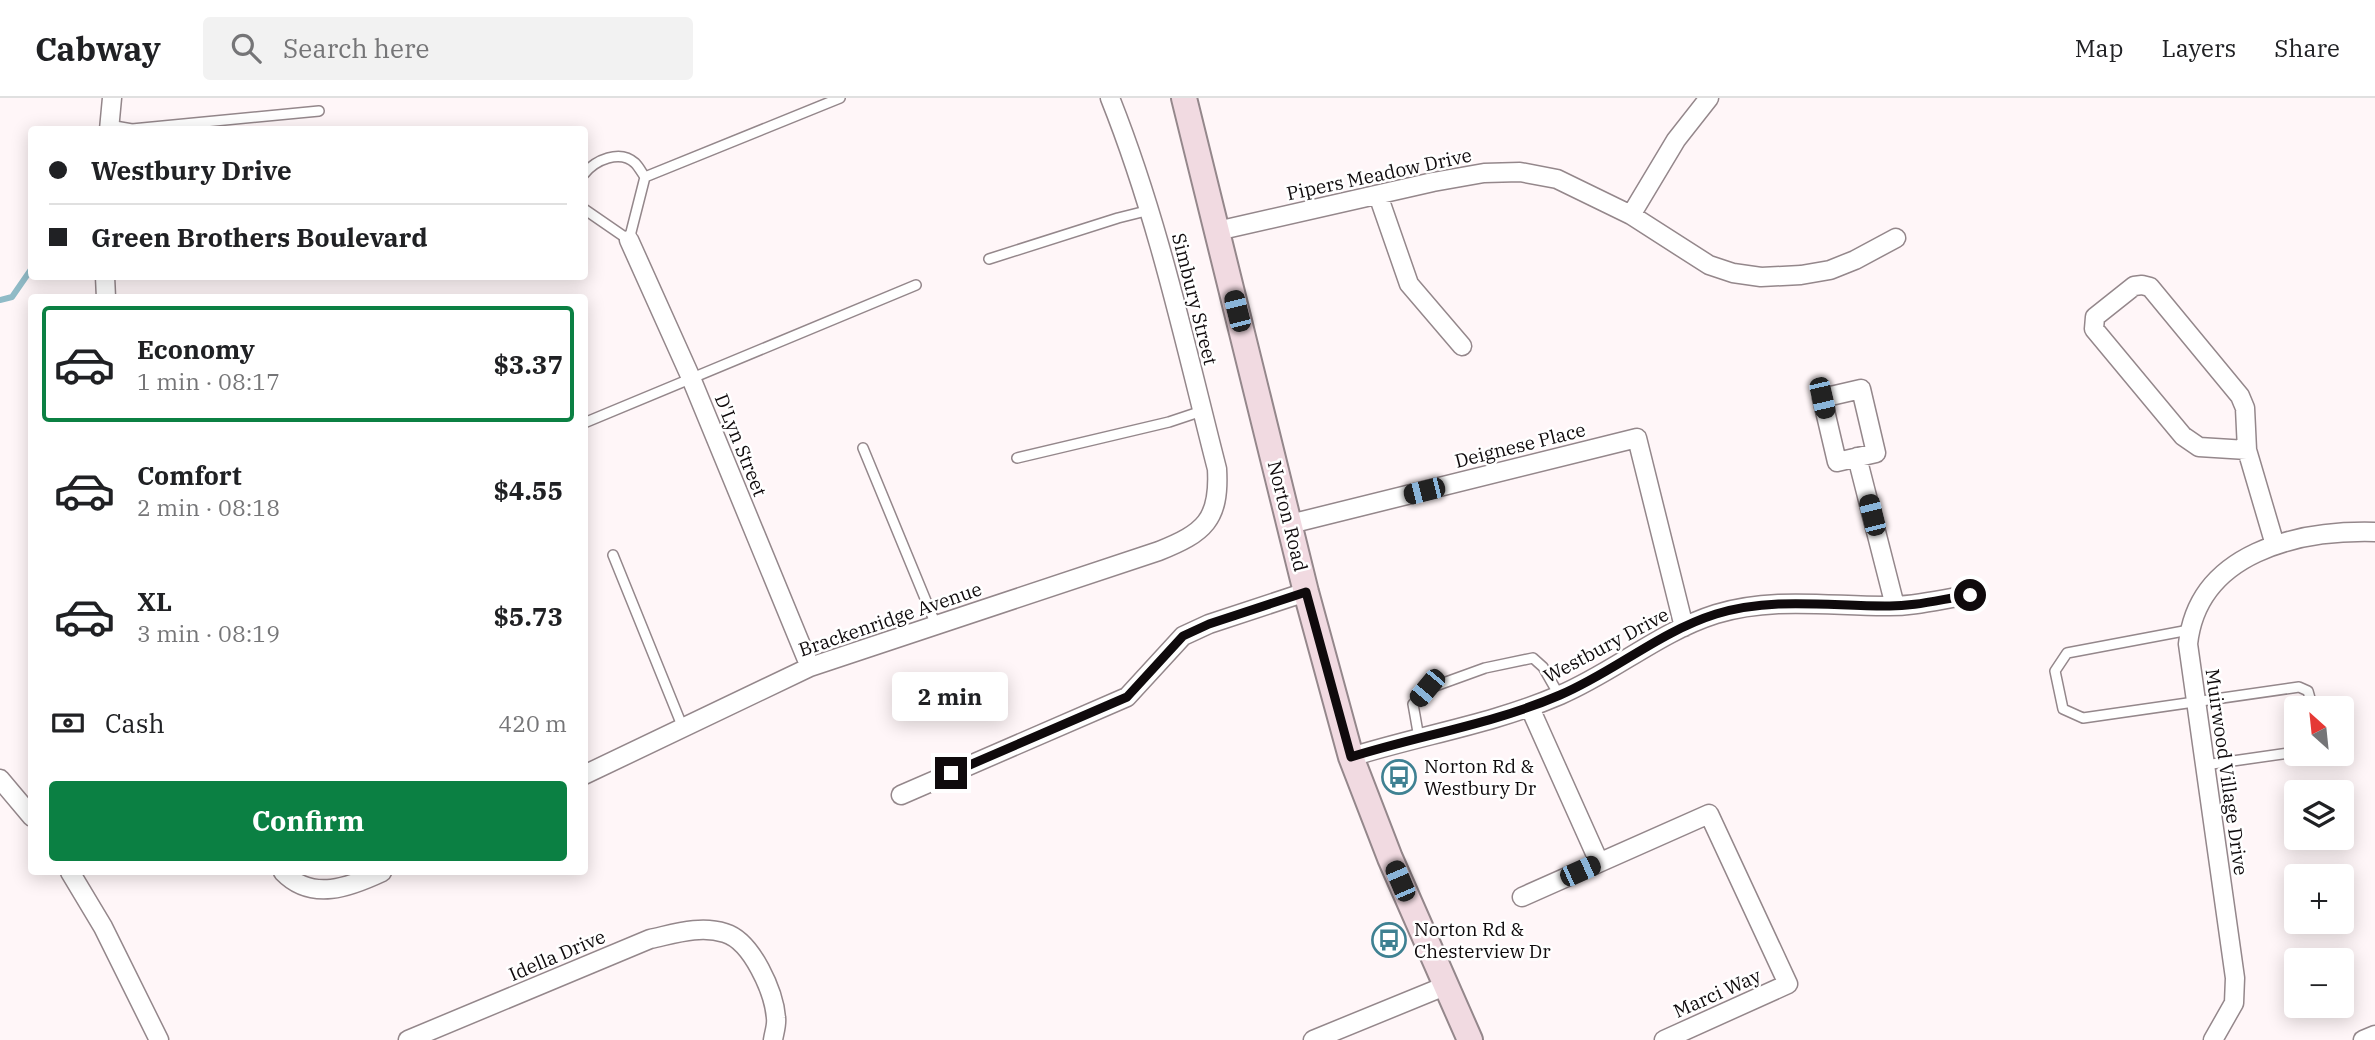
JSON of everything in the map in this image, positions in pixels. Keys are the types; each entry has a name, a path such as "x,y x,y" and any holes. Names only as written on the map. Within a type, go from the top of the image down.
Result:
{"main road":[{"name":"Norton Road","path":"1184,98 1306,592 1351,757 1373,818 1470,1040"}],"street":[{"path":"109,126 112,98"},
{"name":"Simbury Street","path":"1110,98 1133,155 1150,210 1217,468 1218,491 1212,515"},
{"path":"1631,215 1676,140 1709,98"},
{"name":"Pipers Meadow Drive","path":"1217,231 1485,173 1520,172 1557,179 1631,215 1709,265 1733,273 1761,277 1830,270 1856,260 1896,238"},
{"path":"1378,195 1409,284 1462,346"},
{"name":"D'Lyn Street","path":"629,240 691,378 810,667"},
{"path":"2247,450 2199,447 2183,436 2094,329 2095,317 2134,286 2150,287 2240,396 2245,408 2247,450 2275,545"},
{"name":"Deignese Place","path":"1290,524 1637,438 1684,626"},
{"path":"1857,457 1895,606"},
{"name":"Brackenridge Avenue","path":"588,773 810,667 1189,539 1212,515"},
{"name":"Muirwood Village Drive","path":"2213,1040 2234,1003 2235,978 2188,644 2189,630 2202,600 2216,581 2233,565 2275,545 2346,531 2375,532"},
{"path":"901,795 1127,697 1183,636 1209,624 1306,592"},
{"name":"Westbury Drive","path":"1351,757 1530,708 1579,687 1657,639 1717,614 1761,605 1808,602 1895,606 1970,595"},
{"path":"1521,897 1599,862 1530,708"},
{"path":"0,779 28,812"},
{"name":"Marci Way","path":"1599,862 1709,814 1788,984 1664,1040"},
{"path":"72,875 103,927 159,1040"},
{"path":"288,875 303,885 331,890 359,883 376,875"},
{"name":"Idella Drive","path":"416,1038 650,939 688,930 727,933 754,958 769,990 776,1020 774,1040"},
{"path":"1313,1040 1445,986"},
{"path":"2363,1040 2375,1035"}],"lane":[{"path":"645,177 839,98"},
{"path":"163,126 319,111"},
{"path":"588,168 592,164 611,158 625,158 636,163 645,177 629,240 588,212"},
{"path":"989,259 1150,210"},
{"path":"588,421 916,285"},
{"path":"1017,458 1169,422 1202,411"},
{"path":"863,448 936,625"},
{"path":"613,555 683,728"},
{"path":"2189,630 2067,653 2055,671 2063,709 2083,718 2299,687 2304,688 2311,696"},
{"path":"1419,738 1413,704 1427,688 1485,668 1533,658 1543,667 1559,695"},
{"path":"2205,765 2284,754"}],"waterway":[{"path":"0,300 12,297 28,274"}],"place":[{"name":"Norton Rd & Westbury Dr","path":"1399,777"},
{"name":"Norton Rd & Chesterview Dr","path":"1389,940"}],"route":[{"path":"951,773 1127,697 1183,636 1209,624 1306,592 1351,757 1530,708 1579,687 1657,639 1717,614 1761,605 1808,602 1895,606 1970,595"}]}
